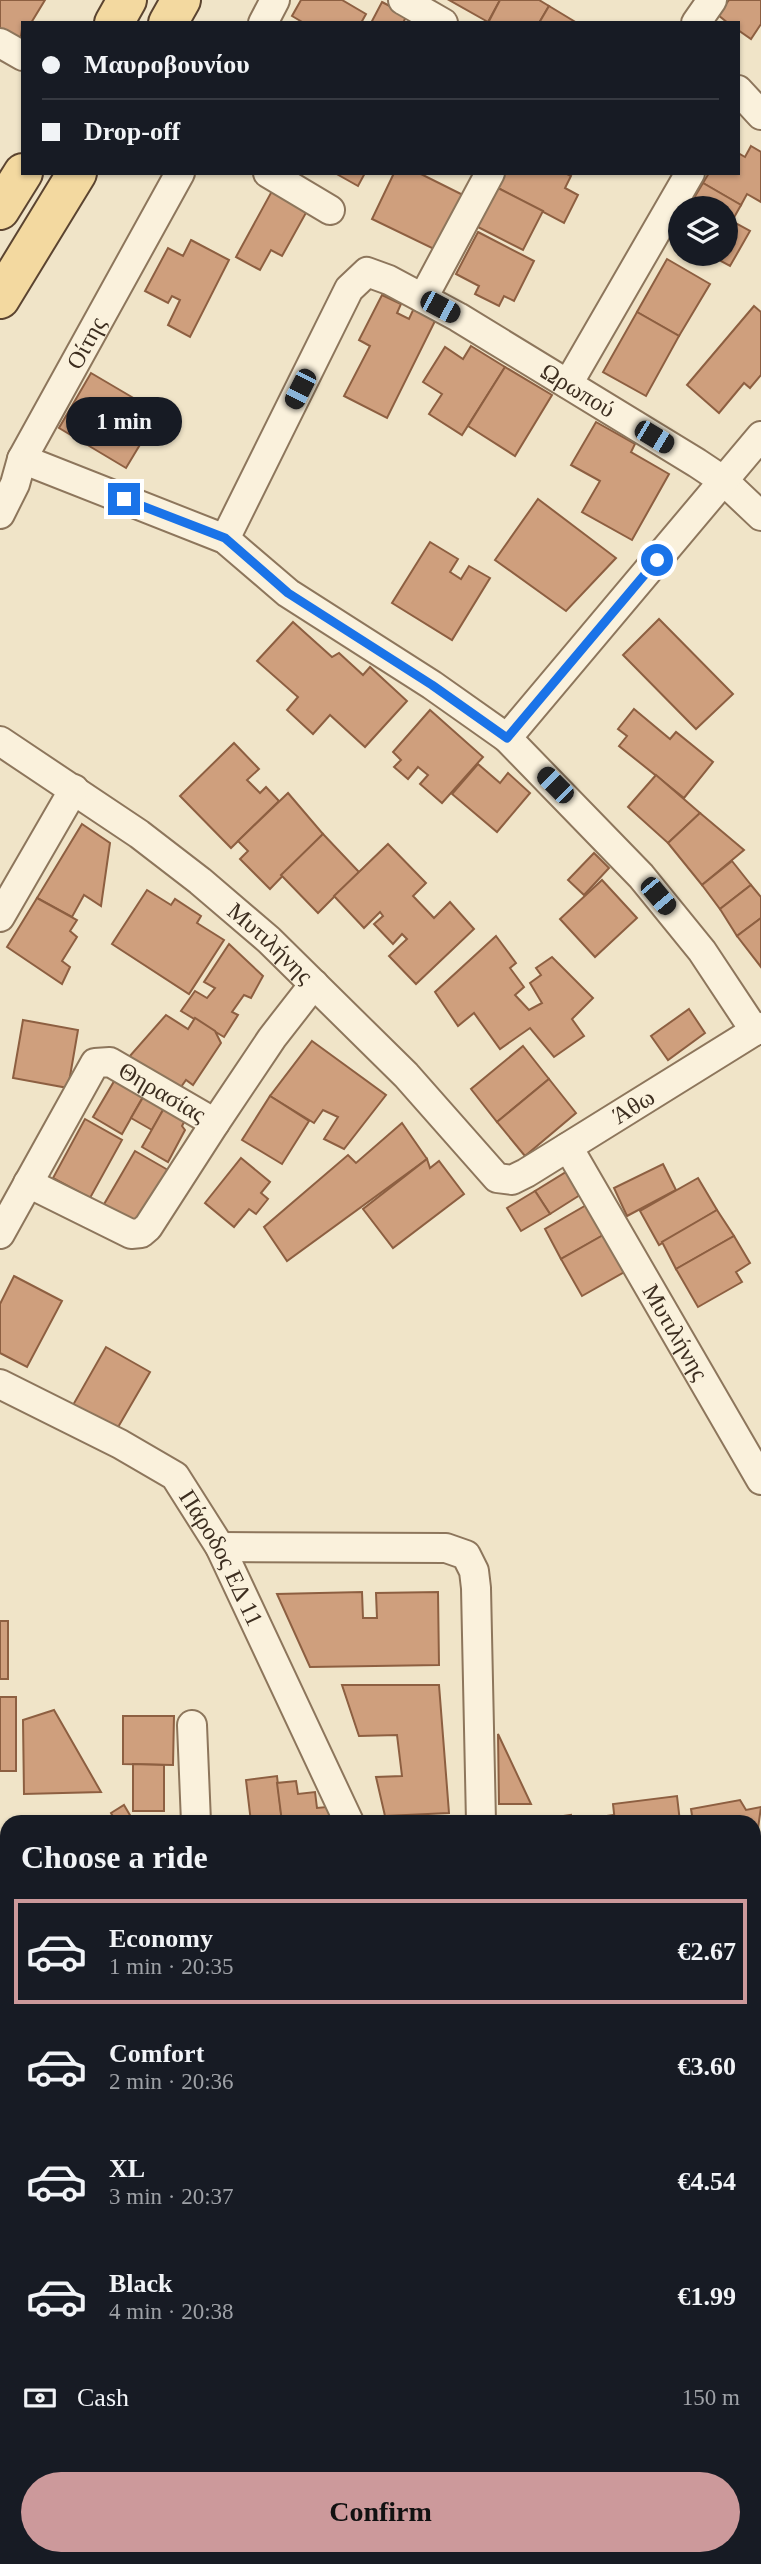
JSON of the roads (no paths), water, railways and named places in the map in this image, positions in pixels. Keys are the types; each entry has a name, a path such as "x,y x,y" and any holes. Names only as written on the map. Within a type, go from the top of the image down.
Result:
{"main road":[{"path":"115,21 127,0"},
{"path":"168,21 181,0"},
{"path":"0,210 22,175"},
{"path":"0,299 76,175"}],"street":[{"path":"263,21 275,0"},
{"path":"403,0 440,21"},
{"path":"697,21 712,0"},
{"path":"0,43 21,56"},
{"path":"740,92 761,115"},
{"name":"Οίτης","path":"0,514 22,459 179,175"},
{"path":"271,175 330,211"},
{"path":"423,298 489,175"},
{"path":"568,384 689,175"},
{"name":"Ωρωπού","path":"225,538 349,289 367,272 423,298 568,384 724,481 761,516"},
{"path":"507,738 761,436"},
{"path":"22,459 225,538 288,593 432,685 507,738 641,876 702,951 758,1029"},
{"name":"Μυτιλήνης","path":"0,741 74,789 200,881 314,984 406,1075 493,1174 506,1180"},
{"path":"0,917 74,789"},
{"name":"Θηρασίας","path":"0,1234 95,1063 102,1060 110,1062 215,1123 272,1038 314,984"},
{"name":"Άθω","path":"506,1180 526,1173 758,1029"},
{"path":"28,1183 131,1234 141,1233 148,1227 215,1123"},
{"name":"Μυτιλήνης","path":"568,1147 761,1480"},
{"name":"Πάροδος ΕΔ 11","path":"0,1384 164,1467 186,1490 220,1547 346,1815"},
{"path":"220,1547 446,1548 466,1555 474,1571 476,1588 481,1815"},
{"path":"192,1725 196,1815"}]}
